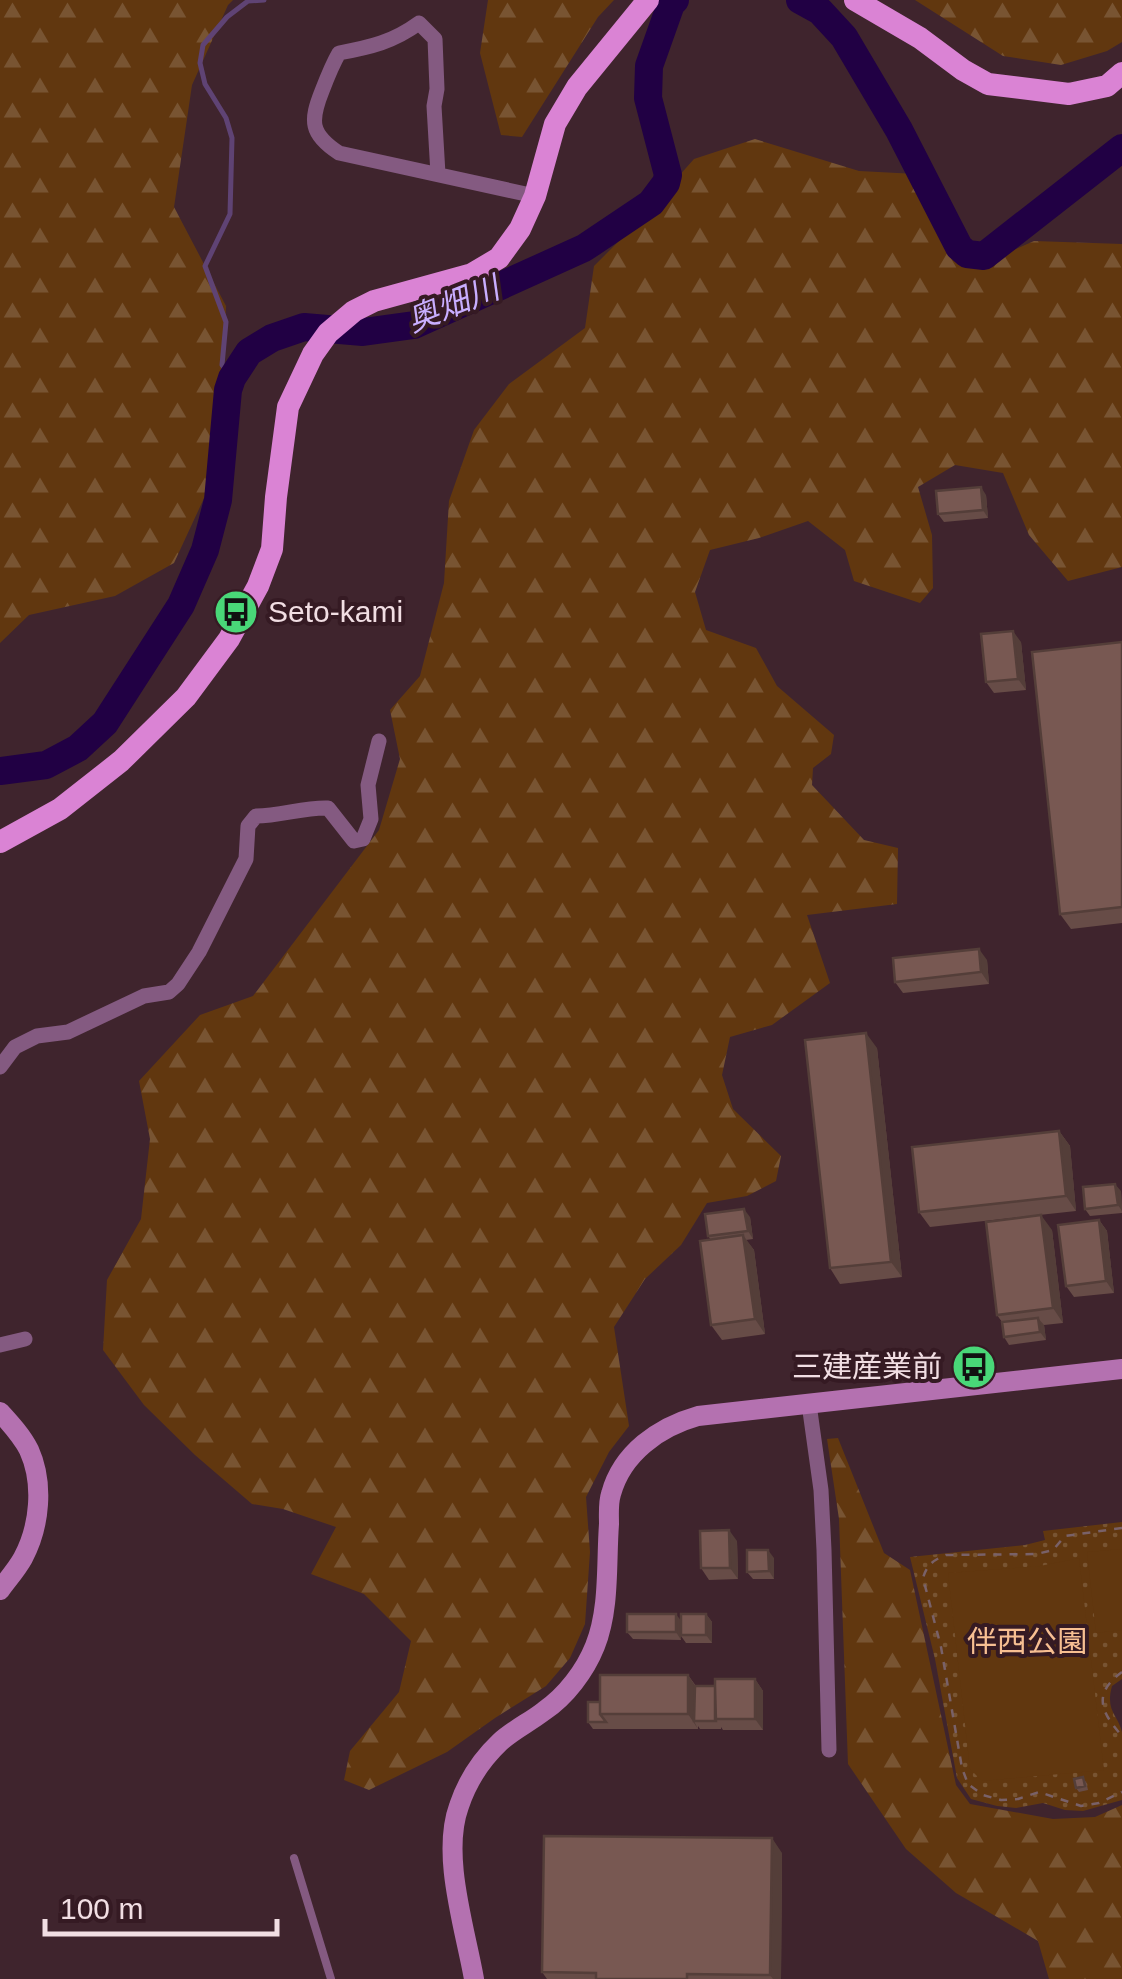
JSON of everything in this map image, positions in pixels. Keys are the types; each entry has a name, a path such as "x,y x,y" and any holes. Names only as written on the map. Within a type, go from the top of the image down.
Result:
{"main road":[{"path":"0,842 60,809 121,761 186,697 229,639 258,586 272,549 288,406 313,354 346,317 374,301 472,274 500,258 536,196 555,124 577,87 648,0"},
{"path":"855,0 988,84 1069,94 1107,86 1122,73"}],"street":[{"path":"438,174 435,39 420,23 382,44 339,53 313,114 317,131 326,144 340,153 536,196"},
{"path":"0,1067 16,1048 37,1036 68,1032 144,996 169,992 178,984 200,952 246,858 248,826 256,816 328,808 354,840 363,839 371,820 368,785 379,740"},
{"path":"0,1345 25,1339"},
{"path":"474,1979 451,1838 459,1806 477,1768 502,1740 549,1708 577,1680 595,1646 605,1607 610,1496 621,1469 642,1444 673,1423 698,1416 1122,1369"},
{"path":"809,1404 824,1550 829,1750"},
{"path":"0,1412 29,1451 39,1498 24,1557 0,1590"}],"lane":[{"path":"294,1858 332,1979"}],"path":[{"path":"1122,1528 1065,1536 1053,1550 1037,1554 946,1555 934,1560 924,1578 942,1647 968,1784 983,1795 1001,1800 1039,1792 1082,1806 1122,1792"},
{"path":"1122,1672 1102,1694 1104,1713 1122,1736"}],"green space":[{"path":"0,0 233,0 192,85 174,207 226,306 221,429 205,496 174,563 115,596 29,615 0,643"},
{"path":"488,0 614,0 598,17 522,137 501,135 480,53"},
{"path":"915,0 1122,0 1122,42 1107,51 1061,65 1003,56"},
{"path":"755,139 859,171 916,174 946,237 986,262 1034,241 1122,244 1122,567 1068,581 1029,535 1003,473 955,465 918,487 932,535 933,588 920,603 854,581 845,550 808,521 710,550 695,592 706,630 756,648 777,686 834,735 831,754 813,768 812,785 864,840 898,848 897,904 807,915 830,983 772,1025 730,1037 722,1075 733,1109 781,1156 776,1181 747,1196 707,1203 681,1245 645,1279 614,1327 629,1426 609,1452 586,1497 590,1552 585,1624 570,1658 546,1686 447,1752 369,1790 344,1780 350,1751 399,1692 411,1641 364,1594 311,1574 336,1527 283,1509 252,1504 144,1405 103,1350 107,1280 141,1219 150,1139 139,1081 200,1015 253,996 379,830 400,759 390,710 420,676 444,583 449,501 474,430 509,384 585,328 594,266 694,159"},
{"path":"838,1438 884,1553 910,1570 956,1785 970,1804 1053,1819 1095,1817 1122,1805 1122,1979 1049,1979 1038,1941 956,1893 906,1849 848,1764 839,1519 827,1439"},
{"name":"伴西公園","path":"1122,1522 1122,1679 1112,1686 1110,1701 1122,1732 1122,1800 1083,1811 1043,1803 1016,1808 997,1806 971,1799 957,1778 935,1659 910,1557 1025,1545 1045,1540 1043,1531"},
{"path":"1122,1549 1122,1630 1096,1633 1087,1552"},
{"path":"1079,1558 1104,1770 982,1781 970,1769 948,1573 1040,1566"}],"building":[{"path":"981,487 983,510 938,514 936,491"},
{"path":"1013,631 1018,679 986,682 981,634"},
{"path":"1122,642 1122,907 1060,914 1032,652"},
{"path":"979,949 981,972 895,982 893,958"},
{"path":"866,1033 891,1262 830,1268 805,1040"},
{"path":"1059,1131 1066,1196 919,1212 912,1147"},
{"path":"1115,1184 1118,1205 1085,1209 1083,1187"},
{"path":"744,1209 748,1231 708,1236 705,1214"},
{"path":"1041,1215 1053,1308 997,1315 986,1222"},
{"path":"1099,1220 1106,1281 1066,1286 1058,1225"},
{"path":"743,1235 755,1319 711,1325 700,1241"},
{"path":"1038,1318 1040,1332 1004,1337 1002,1322"},
{"path":"729,1530 730,1568 701,1568 700,1531"},
{"path":"747,1550 768,1550 769,1571 747,1572"},
{"path":"627,1614 676,1614 676,1632 627,1632"},
{"path":"681,1614 706,1614 706,1635 681,1635"},
{"path":"600,1675 688,1675 688,1714 600,1714"},
{"path":"715,1679 755,1679 755,1719 715,1719"},
{"path":"695,1686 715,1686 716,1721 694,1721"},
{"path":"588,1702 600,1702 600,1714 606,1722 588,1722"},
{"path":"1083,1777 1085,1786 1076,1788 1074,1779"},
{"path":"544,1836 772,1838 770,1975 596,1979 596,1973 542,1972"}],"waterway":[{"path":"232,378 222,365 226,322 205,266 230,214 232,138 226,118 205,84 200,63 203,45 227,17 248,1 264,0"},
{"name":"奥畑川","path":"0,771 46,765 78,748 105,723 181,605 205,550 218,500 228,390 249,352 272,338 304,327 363,332 414,325 584,248 651,203 668,175 648,98 649,66 675,0"},
{"name":"奥畑川","path":"800,0 820,11 844,37 899,130 959,247 967,254 984,256 1122,148"}],"place":[{"name":"Seto-kami","path":"236,612"},
{"name":"三建産業前","path":"974,1367"}]}
